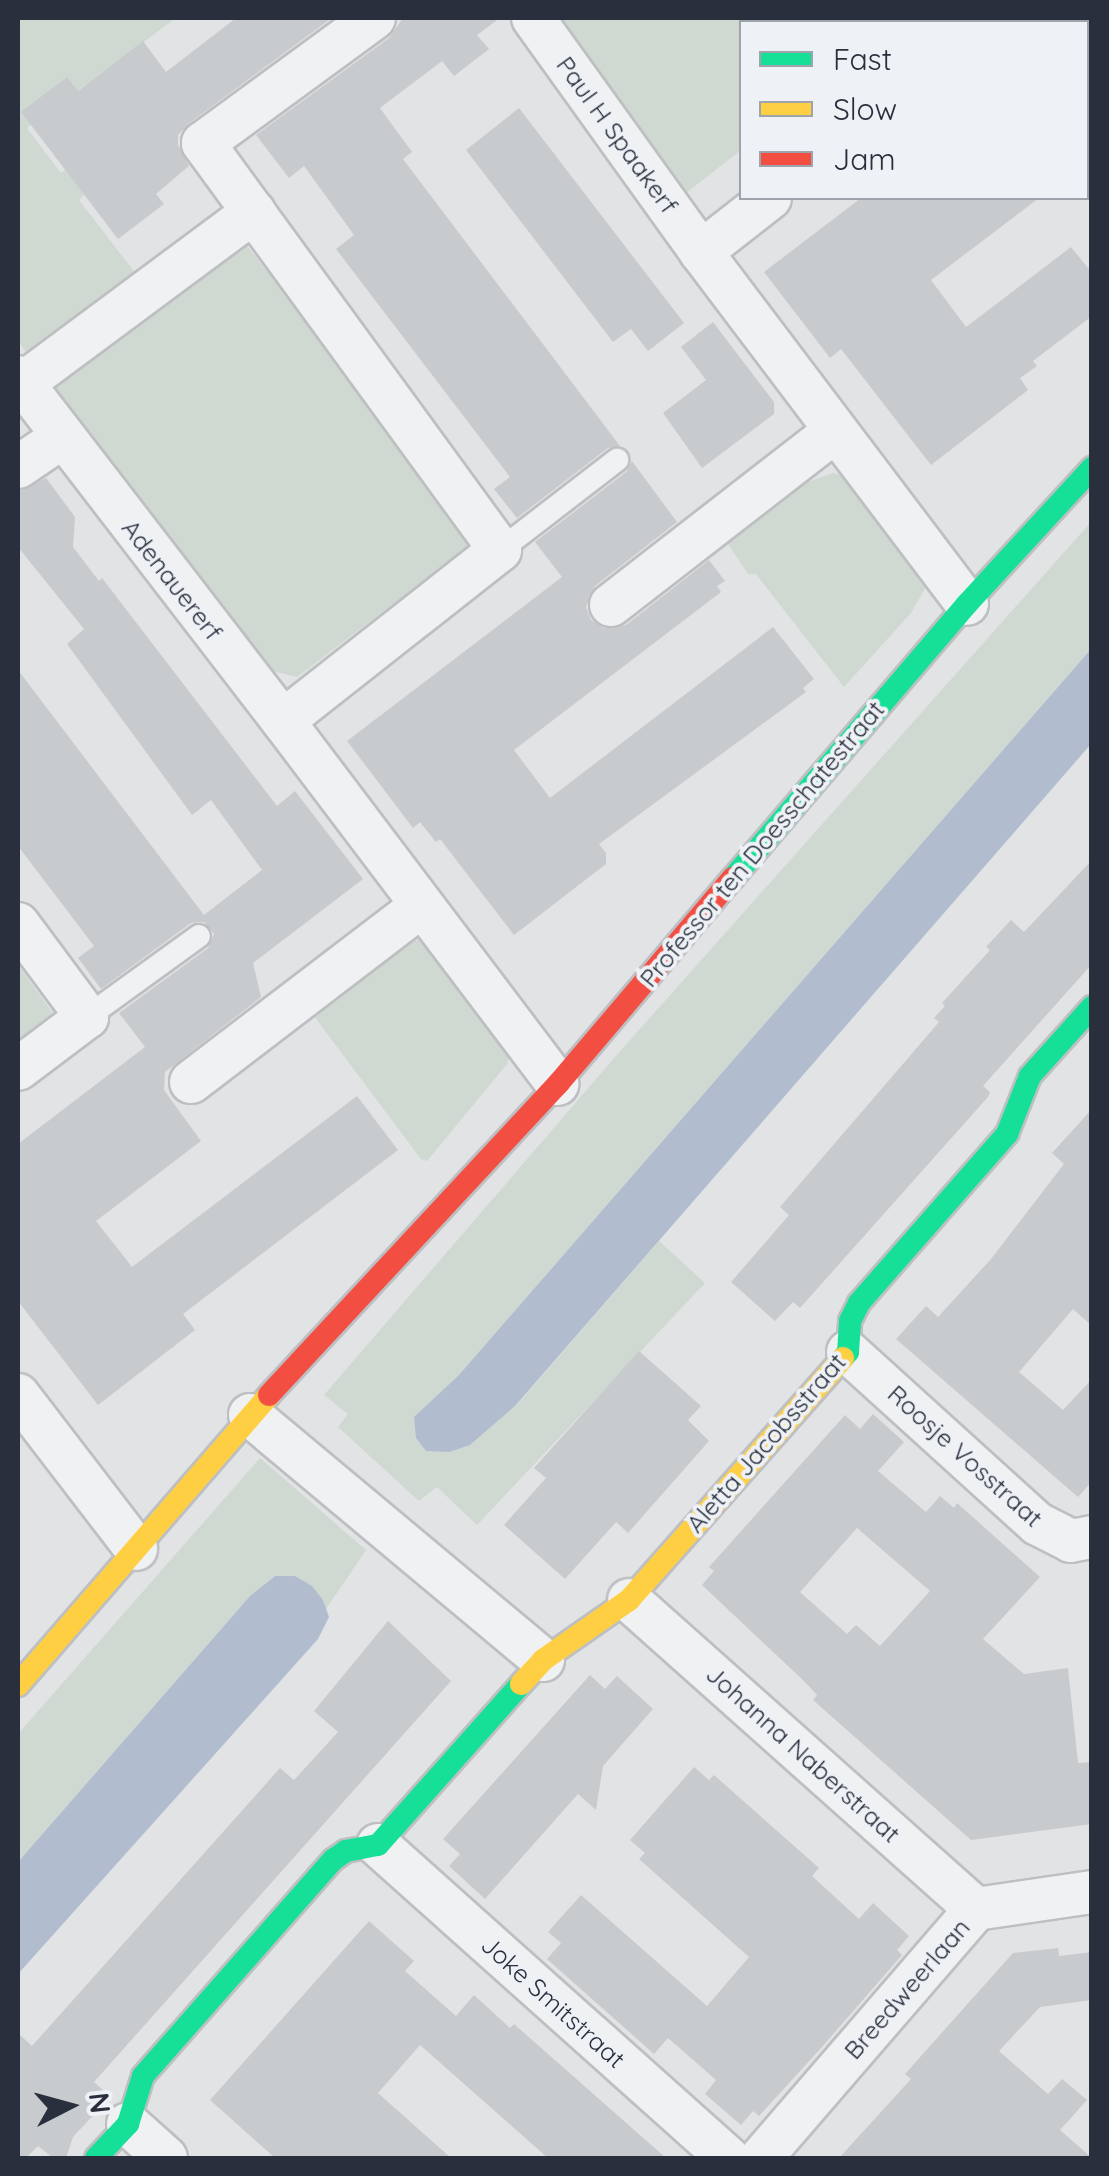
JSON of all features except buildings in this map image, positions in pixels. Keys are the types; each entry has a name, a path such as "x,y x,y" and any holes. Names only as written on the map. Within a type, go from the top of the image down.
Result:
{"street":[{"path":"374,18 203,143 500,550 282,721 558,1084"},
{"name":"Paul H Spaakerf","path":"533,18 701,252"},
{"path":"767,200 701,252 967,604"},
{"path":"20,380 254,212"},
{"name":"Adenauererf","path":"20,380 282,721"},
{"path":"611,604 835,431"},
{"path":"18,467 61,438"},
{"name":"Professor ten Doesschatestraat","path":"18,1685 250,1415 558,1084 967,604 1092,468"},
{"path":"191,1082 420,906"},
{"path":"18,924 88,1017 18,1069"},
{"name":"Aletta Jacobsstraat","path":"96,2158 128,2124 143,2076 320,1874 346,1851 378,1844 543,1660 630,1600 848,1352 850,1321 859,1303 1007,1134 1030,1076 1092,1006"},
{"name":"Roosje Vosstraat","path":"848,1352 1038,1524 1071,1540 1092,1536"},
{"path":"18,1395 136,1548"},
{"path":"250,1415 543,1660"},
{"name":"Johanna Naberstraat","path":"630,1600 976,1909"},
{"name":"Joke Smitstraat","path":"378,1844 728,2158"},
{"name":"Breedweerlaan","path":"761,2158 976,1909 1092,1892"},
{"path":"128,2124 166,2158"}],"lane":[{"path":"500,550 618,460"},
{"path":"88,1017 199,936"}],"shaded area":[{"path":"18,18 176,18 27,128 61,173 80,160 97,182 79,200 156,300 222,214 456,512 469,546 297,677 260,668 238,645 18,341"},
{"path":"545,18 846,18 739,20 739,152 681,197"},
{"path":"833,473 847,477 928,583 911,613 844,687 756,574 748,574 726,541 808,482"},
{"path":"1091,522 1091,649 451,1384 517,1405 659,1241 705,1283 477,1525 437,1487 419,1501 338,1427 348,1414 324,1395 615,1057"},
{"path":"421,940 430,945 511,1050 507,1064 427,1161 421,1159 311,1012 406,942"},
{"path":"18,965 55,1016 18,1044"},
{"path":"260,1458 366,1550 326,1609 323,1600 275,1576 250,1596 18,1862 18,1734"}],"water":[{"path":"1091,649 1091,744 516,1405 470,1445 449,1452 426,1451 416,1438 414,1417 458,1376"},
{"path":"275,1576 295,1576 312,1586 323,1600 329,1617 318,1639 18,1974 18,1862 250,1596"}],"traffic: fast":[{"path":"733,878 967,604 1092,468"},
{"path":"843,1358 848,1352 850,1321 859,1303 1007,1134 1030,1076 1092,1007"},
{"path":"96,2158 128,2124 143,2076 333,1860 346,1851 378,1845 521,1684"}],"traffic: slow":[{"path":"521,1684 543,1660 629,1600 843,1358"},
{"path":"18,1685 269,1395"}],"traffic: jam":[{"path":"269,1395 558,1084 733,878"}]}
